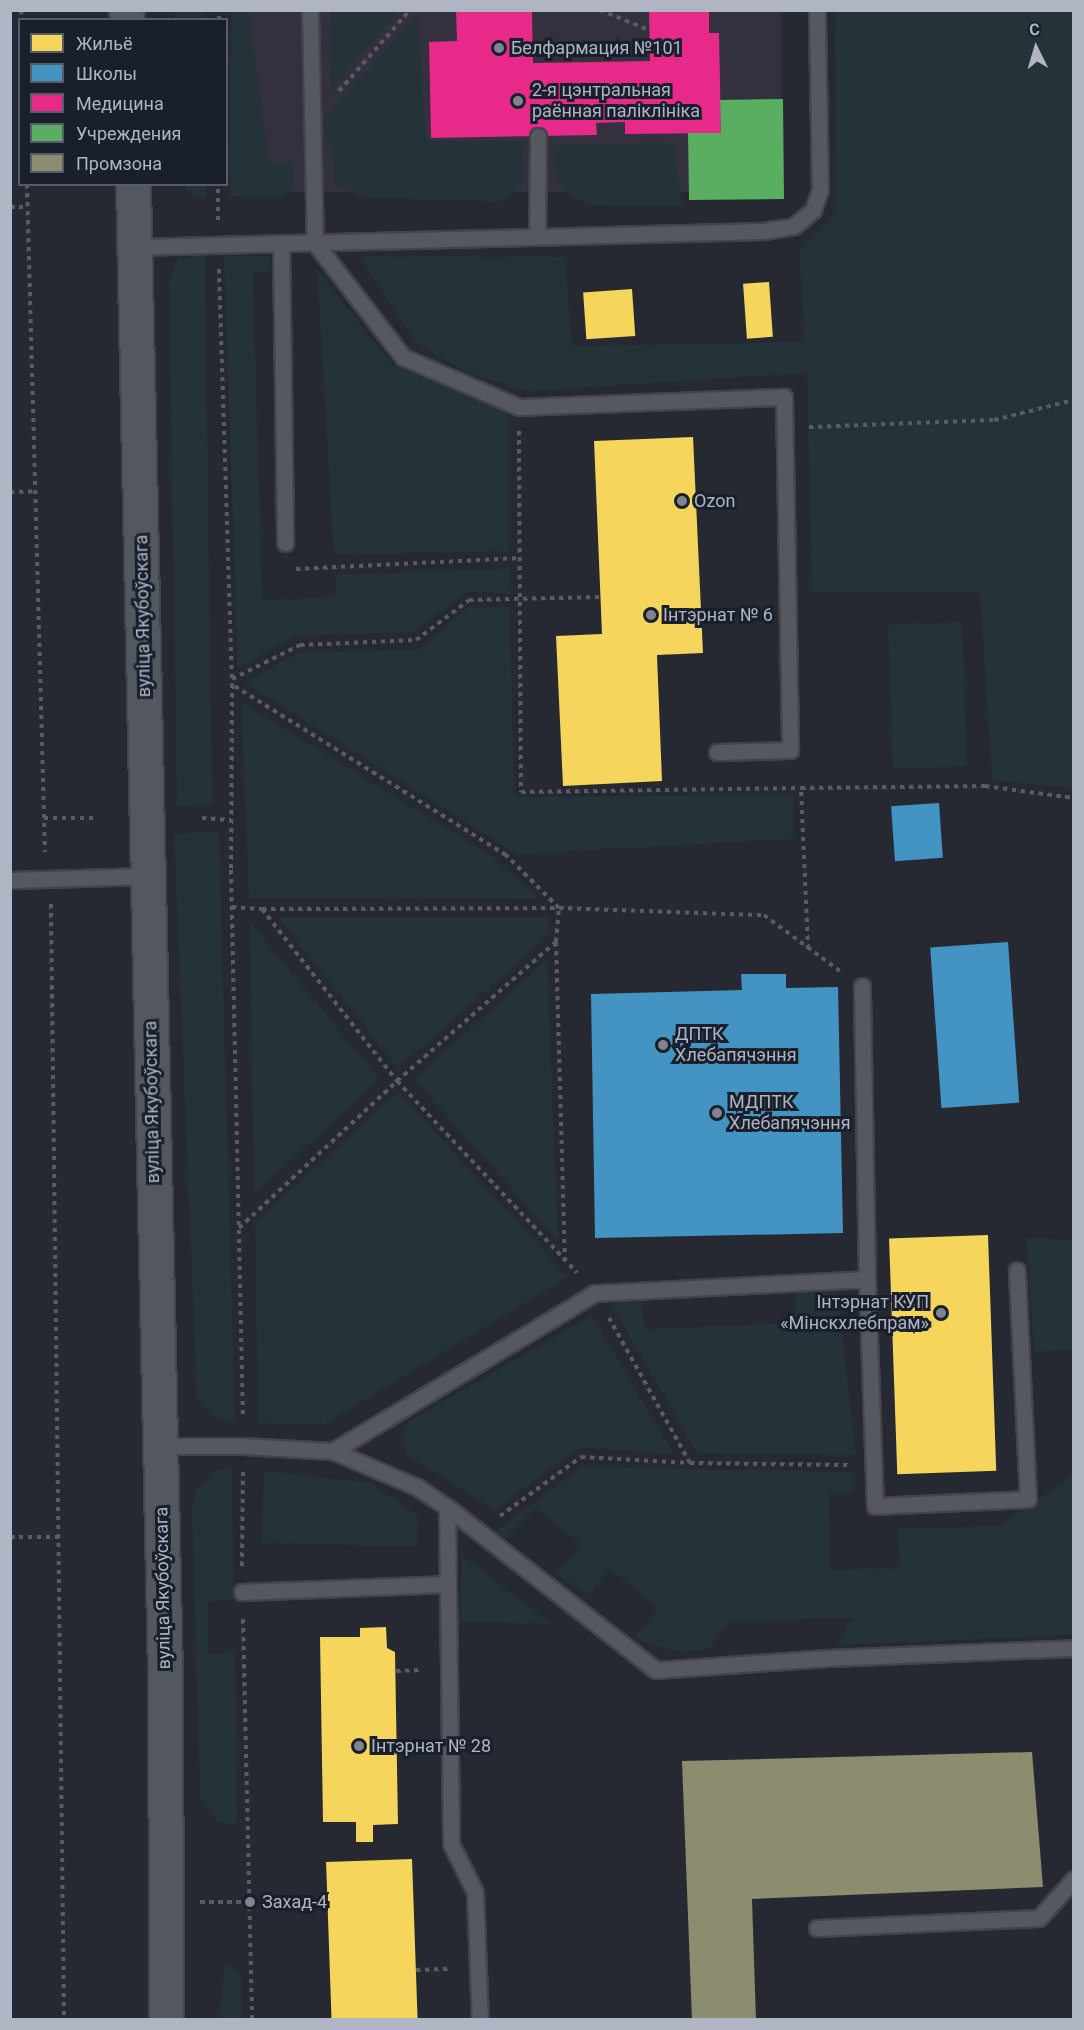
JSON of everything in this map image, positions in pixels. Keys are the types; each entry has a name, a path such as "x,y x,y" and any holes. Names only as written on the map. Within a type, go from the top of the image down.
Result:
{"main road":[{"name":"вуліца Якубоўскага","path":"133,186 165,1670 166,2019"}],"lane":[{"path":"310,10 315,243 404,357 519,406 784,397 790,750 717,752"},
{"path":"134,247 763,231 794,226 813,210 820,190 817,10"},
{"path":"537,237 538,136"},
{"path":"281,243 285,543"},
{"path":"10,880 148,876"},
{"path":"862,986 867,1279 875,1506 1028,1499 1017,1270"},
{"path":"333,1451 595,1293 867,1279"},
{"path":"160,1446 243,1446 333,1451 417,1486 479,1531 656,1670 828,1658 1074,1648"},
{"path":"447,1507 451,1844 475,1892 480,2019"},
{"path":"242,1592 448,1584"},
{"path":"817,1928 1039,1918 1074,1879"}],"path":[{"path":"312,120 410,10"},
{"path":"600,10 649,30"},
{"path":"27,186 45,858 51,879 64,2019"},
{"path":"10,207 27,207"},
{"path":"222,321 232,681 232,907 243,1446 242,1592 252,2019"},
{"path":"784,428 994,420 1074,400"},
{"path":"519,406 521,792 985,786 1074,798"},
{"path":"10,492 35,491"},
{"path":"285,543 287,569 520,558"},
{"path":"232,681 300,645 416,640 469,600 601,597"},
{"path":"232,681 506,855 559,908"},
{"path":"801,788 808,950"},
{"path":"44,818 93,818"},
{"path":"202,818 231,820"},
{"path":"232,907 262,909 559,908 765,915 808,950 862,986"},
{"path":"559,908 556,942 566,1261"},
{"path":"262,909 397,1081 595,1293 690,1463"},
{"path":"238,1228 397,1081 556,942"},
{"path":"479,1531 581,1457 690,1463 874,1466"},
{"path":"10,1537 59,1537"},
{"path":"166,1902 250,1902"},
{"path":"416,1970 478,1969"}],"shaded area":[{"path":"175,11 203,11 203,18 175,18"},
{"path":"231,11 248,11 269,163 293,163 293,185 283,197 229,196"},
{"name":"2-я цэнтральная раённая паліклініка","path":"246,11 781,11 781,192 246,192"},
{"path":"399,11 330,92 331,13"},
{"path":"835,11 1073,11 1073,788 992,780 980,592 812,592 807,373 528,391 468,373 416,343 359,256 565,257 572,346 805,342 799,252 836,215"},
{"path":"417,15 426,141 524,141 521,186 499,202 363,197 333,183 333,160 322,120"},
{"path":"672,143 683,206 589,205 570,195 556,178 553,146"},
{"path":"184,186 206,186 206,198 187,193"},
{"path":"205,255 212,804 177,806 169,281 177,259"},
{"path":"224,256 269,256 272,271 253,272 262,601 336,596 335,575 509,569 512,594 467,591 413,632 296,636 238,667"},
{"path":"317,270 393,365 508,413 508,551 334,555"},
{"path":"510,607 514,797 793,795 793,839 517,854 244,682 299,653 419,650 469,608"},
{"path":"962,622 967,766 893,768 888,625"},
{"path":"241,702 490,855 540,899 249,898"},
{"path":"219,831 235,1422 221,1420 210,1414 197,1400 174,834"},
{"path":"278,917 549,917 548,936 398,1068"},
{"path":"250,922 379,1079 254,1195"},
{"path":"547,960 558,1241 414,1079"},
{"path":"398,1092 568,1277 323,1425 258,1423 255,1223"},
{"path":"1026,1238 1067,1239 1073,1243 1073,1350 1034,1351"},
{"path":"837,1289 856,1455 697,1453 608,1298 642,1299 644,1329 796,1323 795,1290"},
{"path":"592,1316 675,1455 580,1447 495,1510 410,1457 400,1439 409,1421"},
{"path":"581,1467 852,1472 852,1492 829,1493 831,1570 900,1568 897,1528 999,1526 1073,1475 1073,1635 837,1645 853,1618 730,1621 709,1649 682,1652 656,1646 635,1637 658,1608 610,1569 589,1595 556,1573 583,1546 536,1508 503,1541 495,1532"},
{"path":"232,1468 234,1599 208,1602 208,1655 235,1651 237,1825 218,1822 200,1797 192,1509 197,1489 214,1471"},
{"path":"264,1471 370,1483 418,1515 417,1547 261,1543"},
{"path":"462,1556 552,1624 460,1621"},
{"path":"225,1962 241,1974 242,2019 219,2019"}],"building: Жильё":[{"path":"769,282 773,337 747,339 743,284"},
{"path":"632,289 635,336 586,339 583,292"},
{"name":"Інтэрнат № 6","path":"693,437 703,653 657,655 662,781 563,786 556,636 602,634 594,441"},
{"name":"Інтэрнат КУП «Мінскхлебпрам»","path":"988,1235 996,1471 897,1474 889,1238"},
{"name":"Інтэрнат № 28","path":"386,1627 387,1648 395,1652 398,1824 373,1825 373,1842 356,1842 356,1822 323,1822 320,1637 360,1637 360,1628"},
{"path":"412,1859 418,2020 332,2020 326,1862"}],"building: Школы":[{"path":"939,803 943,858 895,861 891,806"},
{"path":"1008,942 1019,1103 941,1108 930,947"},
{"name":"МДПТК Хлебапячэння","path":"741,974 786,974 786,988 838,987 843,1233 595,1238 591,994 742,990"}],"building: Медицина":[{"path":"456,10 532,10 533,63 650,61 649,10 709,10 709,33 719,33 721,133 625,134 625,122 596,123 597,135 431,138 429,42 457,41"}],"building: Учреждения":[{"path":"783,99 784,199 689,200 688,133 721,133 720,100"}],"building: Промзона":[{"path":"1032,1752 1043,1887 752,1899 756,2020 692,2020 682,1761"}],"place":[{"name":"Белфармация №101","path":"499,48"},
{"name":"2-я цэнтральная раённая паліклініка","path":"518,101"},
{"name":"Ozon","path":"682,501"},
{"name":"Інтэрнат № 6","path":"651,615"},
{"name":"ДПТК Хлебапячэння","path":"663,1045"},
{"name":"МДПТК Хлебапячэння","path":"717,1113"},
{"name":"Інтэрнат КУП «Мінскхлебпрам»","path":"941,1313"},
{"name":"Інтэрнат № 28","path":"359,1746"},
{"name":"Захад-4","path":"250,1902"}]}
